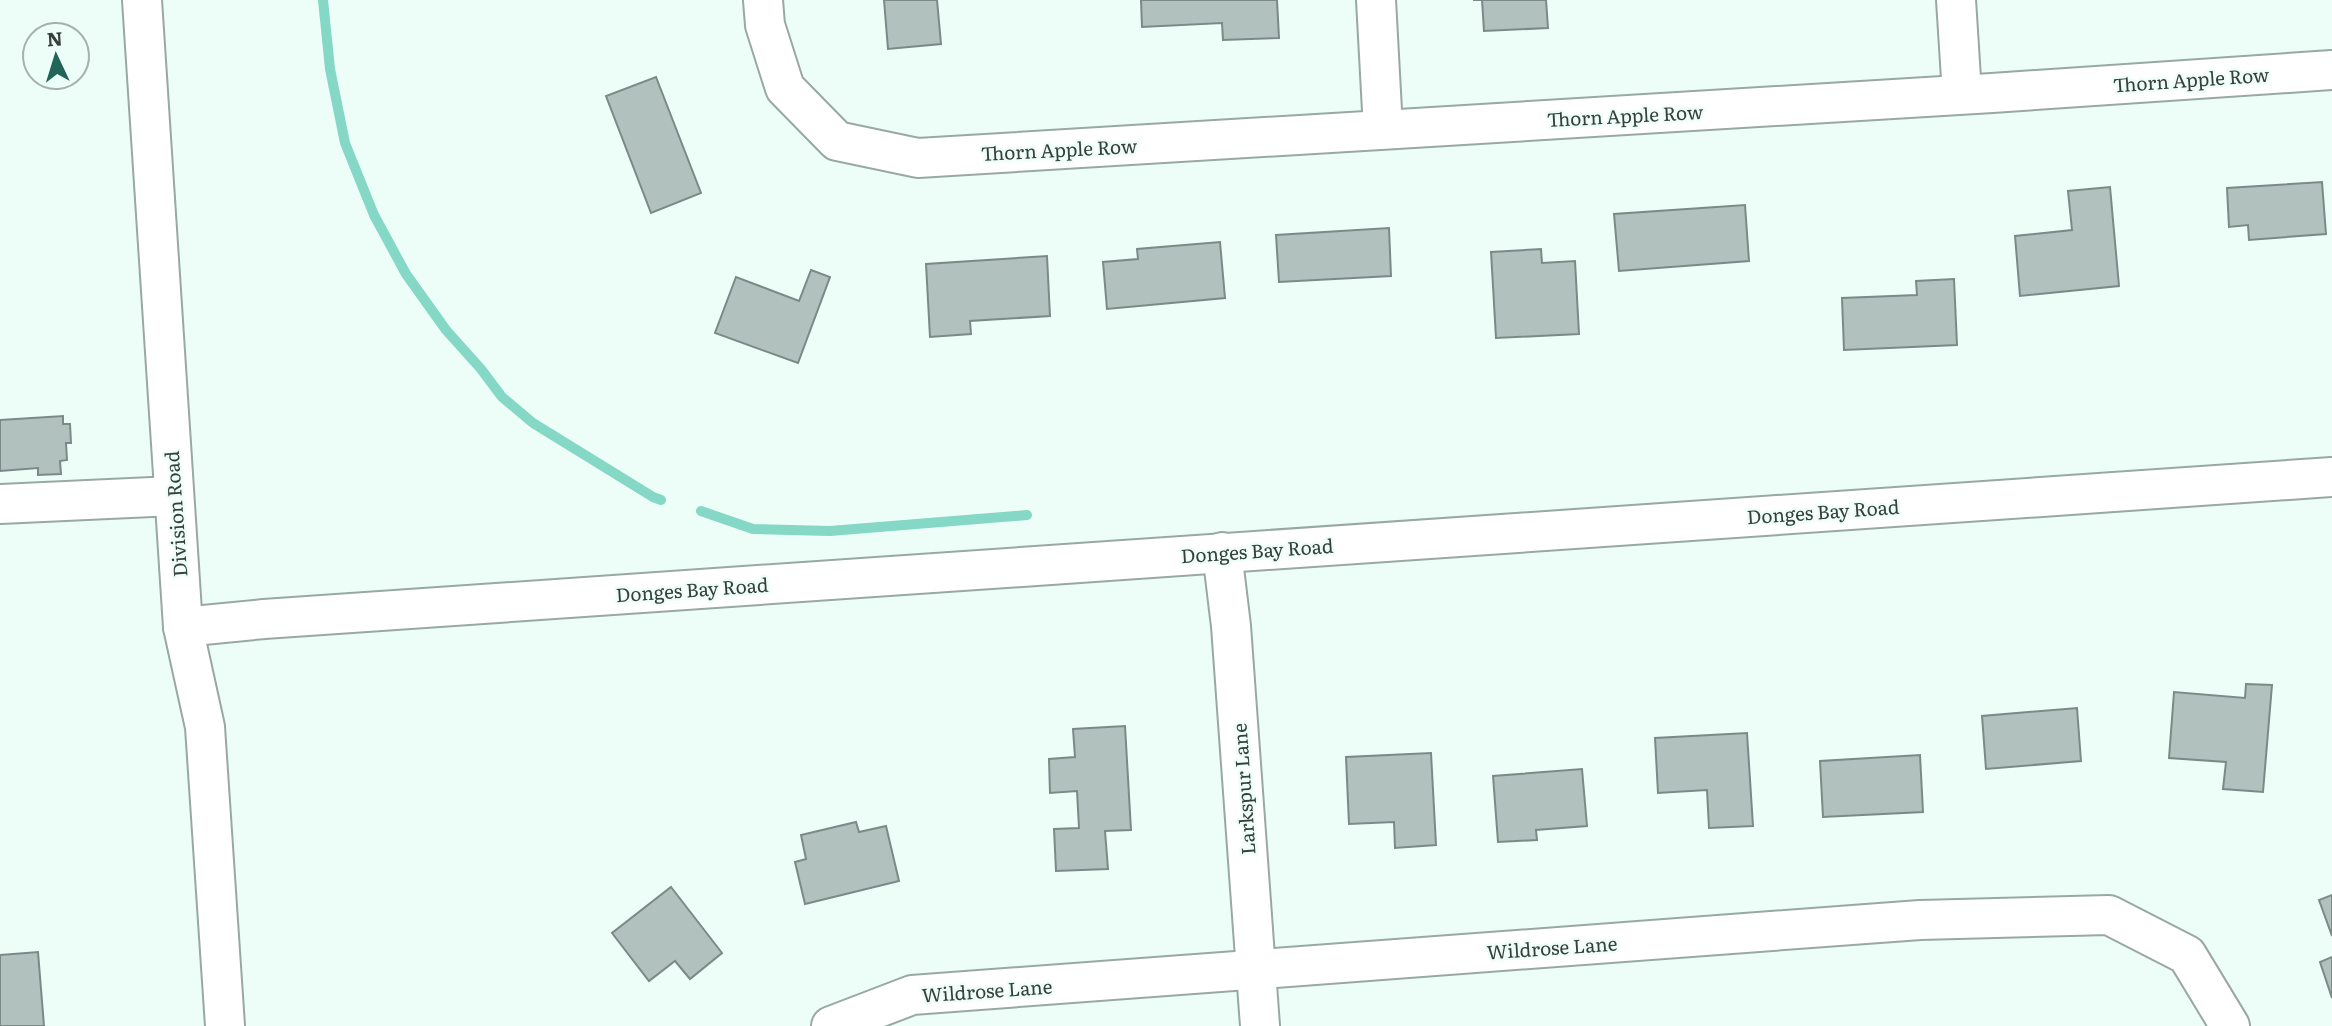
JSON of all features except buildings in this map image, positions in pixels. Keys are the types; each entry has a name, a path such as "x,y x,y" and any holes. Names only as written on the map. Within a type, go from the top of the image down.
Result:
{"street":[{"name":"Division Road","path":"142,0 183,627 205,727 225,1026"},
{"name":"Thorn Apple Row","path":"763,0 765,25 785,88 837,141 918,158 2332,70"},
{"path":"1376,0 1383,129"},
{"path":"1956,0 1962,94"},
{"name":"Donges Bay Road","path":"183,627 278,618 1222,552 2332,477"},
{"path":"0,504 174,496"},
{"name":"Larkspur Lane","path":"1222,552 1231,626 1259,1026"},
{"name":"Wildrose Lane","path":"831,1026 912,995 1920,920 2109,915 2187,955 2230,1026"}],"waterway":[{"path":"323,0 330,69 345,143 374,215 406,274 446,330 502,397 533,423 661,500"},
{"path":"701,511 753,529 830,531 1027,515"}]}
